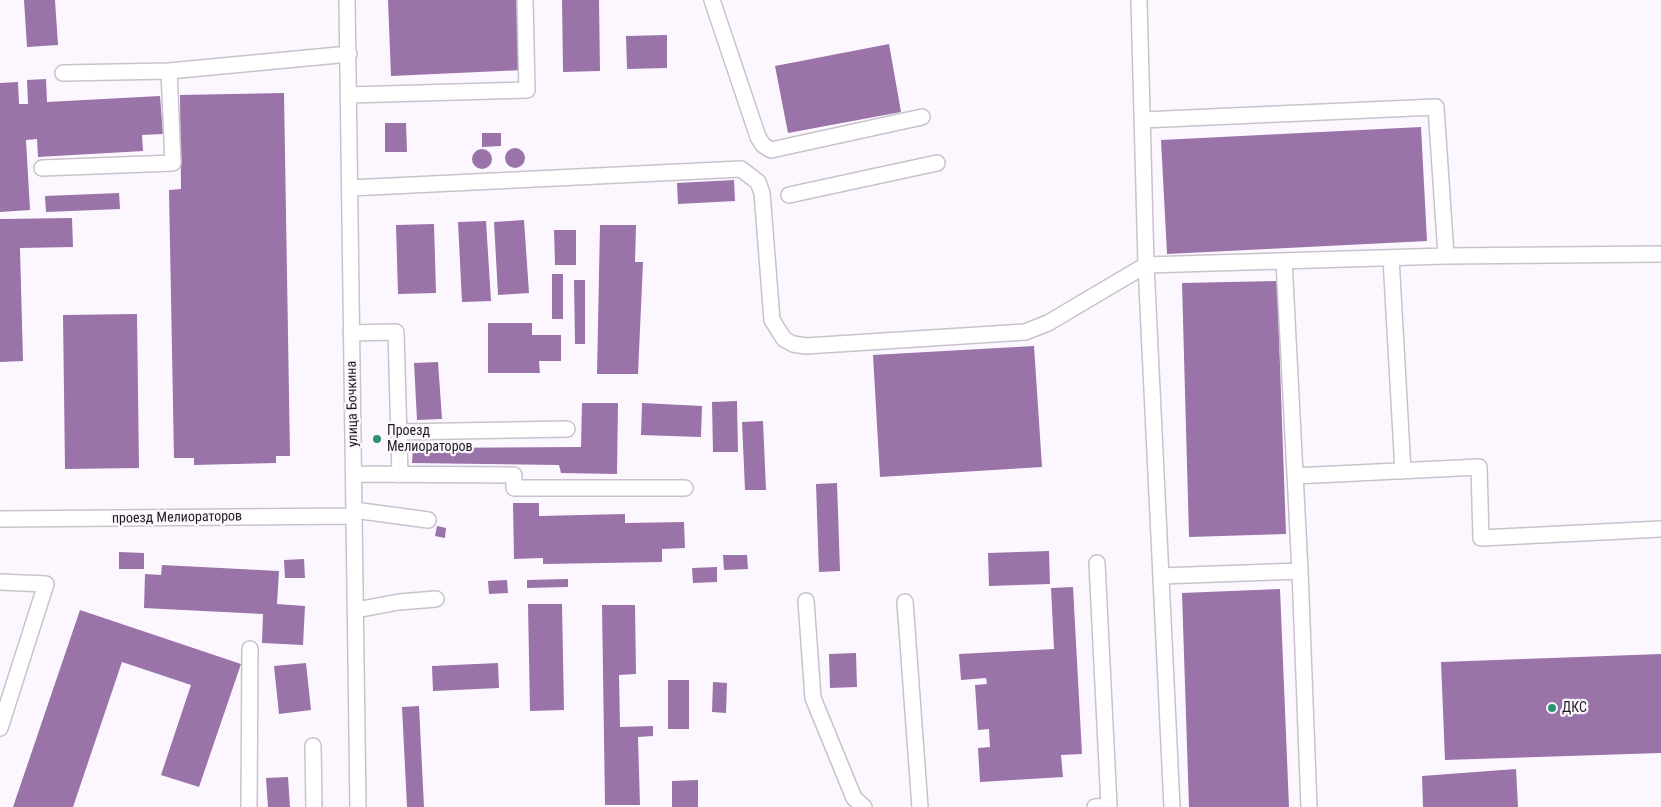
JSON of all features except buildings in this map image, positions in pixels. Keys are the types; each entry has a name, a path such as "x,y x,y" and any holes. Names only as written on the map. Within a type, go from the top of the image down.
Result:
{"street":[{"name":"улица Бочкина","path":"347,0 358,807"},
{"path":"349,95 527,90 525,0"},
{"path":"712,0 752,119 763,145 771,150 922,117"},
{"path":"1138,0 1146,265 1172,807"},
{"path":"63,73 169,71 348,54"},
{"path":"42,168 173,163 169,71"},
{"path":"1142,120 1436,107 1446,256"},
{"path":"789,195 937,163"},
{"path":"350,188 741,169 758,182 762,193 772,320 784,339 793,344 806,346 1025,332 1048,323 1146,265 1446,256 1661,254"},
{"path":"1391,258 1404,471"},
{"path":"1284,261 1300,572 1309,807"},
{"path":"351,333 396,332 400,475"},
{"path":"399,432 568,429"},
{"path":"1295,476 1479,467 1481,538 1661,529"},
{"path":"354,474 514,475 514,488 685,488"},
{"name":"проезд Мелиораторов","path":"0,519 354,513 428,520"},
{"path":"1095,807 1109,806 1097,563"},
{"path":"1161,576 1300,572"},
{"path":"0,582 46,584 0,728"},
{"path":"356,610 399,602 436,600"},
{"path":"806,601 813,698 854,798 864,807"},
{"path":"905,602 920,807"},
{"path":"249,807 250,649"},
{"path":"313,746 314,807"}],"place":[{"name":"Проезд Мелиораторов","path":"377,439"},
{"name":"ДКС","path":"1552,708"}]}
